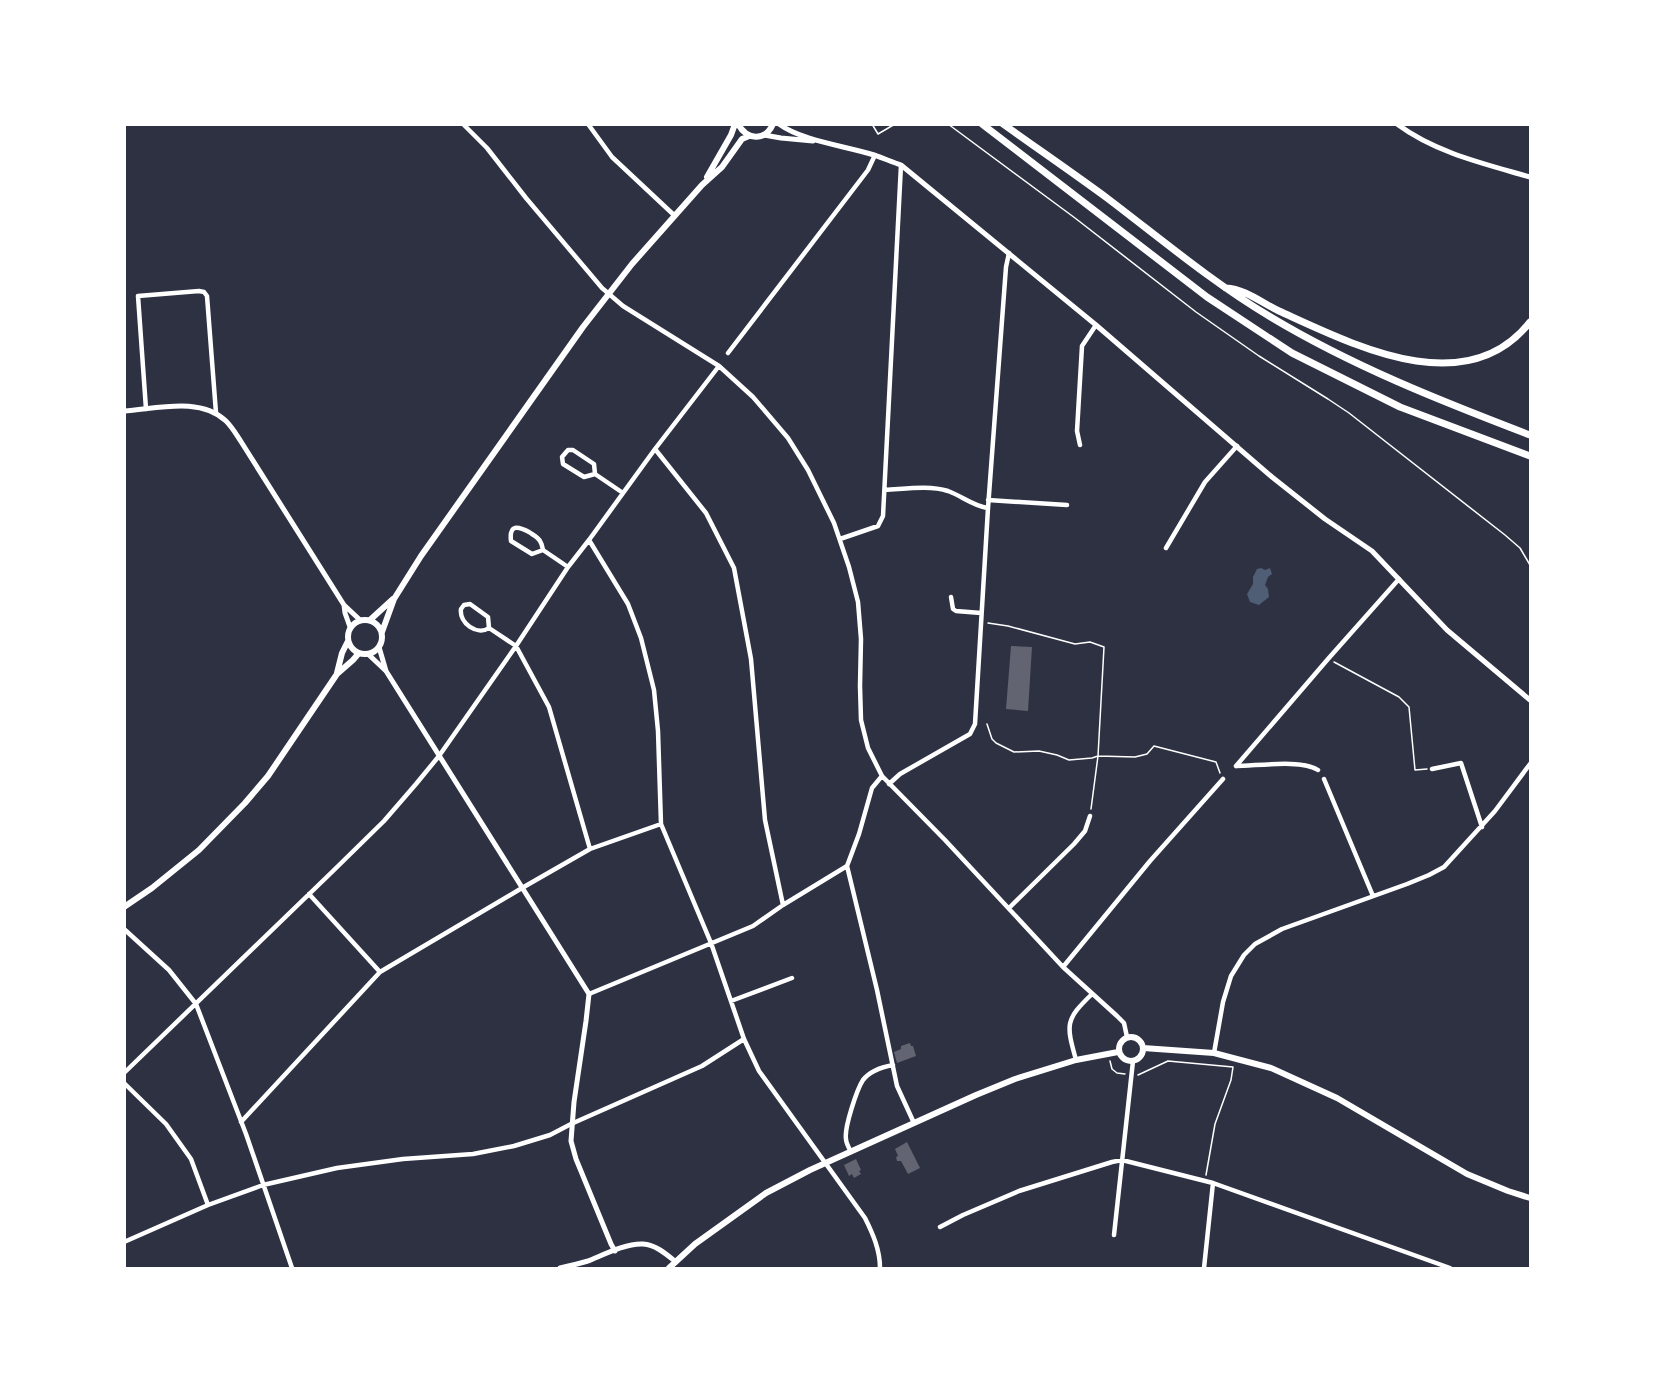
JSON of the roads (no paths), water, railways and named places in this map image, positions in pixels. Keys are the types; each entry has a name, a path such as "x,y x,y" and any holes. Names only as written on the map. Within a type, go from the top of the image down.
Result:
{"highway":[{"path":"982,124 1207,297 1292,353 1400,407 1530,456"},
{"path":"1003,124 1106,198 1162,242 1270,317 1343,357 1396,382 1530,435"},
{"path":"1226,288 1236,288 1336,336 1380,352 1442,364 1483,358 1514,340 1530,323"}],"main road":[{"path":"702,185 736,124 748,136"},
{"path":"348,641 359,653 368,654 380,647 382,632 394,599 421,556 577,336 632,264 702,185 722,166 742,140 748,136 764,135 769,132 773,124"},
{"path":"370,620 394,599"},
{"path":"337,674 342,653 348,641 350,627 354,622 370,620 378,625 382,632"},
{"path":"124,907 152,888 199,850 245,803 268,776 337,674 359,653"},
{"path":"1127,1037 1138,1039 1143,1048 1140,1057 1133,1061 1124,1059 1119,1052 1120,1043 1127,1037"},
{"path":"1143,1048 1214,1053 1271,1068 1337,1098 1467,1174 1530,1198"},
{"path":"669,1269 695,1244 766,1192 826,1163 1015,1079 1076,1060 1119,1052"}],"street":[{"path":"463,124 487,148 525,198 609,294 623,306 719,366 753,397 788,438 808,470 834,523 858,602 861,639 861,720 868,748 882,776 1063,967 1124,1023 1127,1037"},
{"path":"588,124 612,157 675,216"},
{"path":"779,124 786,129 820,141 875,155 901,165 1096,325 1272,477 1325,519 1372,551 1447,630 1530,700"},
{"path":"1397,124 1413,136 1446,152 1530,177"},
{"path":"764,135 820,141"},
{"path":"728,353 868,170 875,155"},
{"path":"840,539 878,526 883,516 901,165"},
{"path":"889,784 900,774 970,734 975,724 988,500 1006,267 1009,253"},
{"path":"146,409 138,296 200,291 207,296 216,413"},
{"path":"1080,445 1077,431 1082,346 1096,325"},
{"path":"124,1073 384,820 439,756 516,646 567,567 719,366"},
{"path":"124,411 186,406 216,413 225,420 344,605 360,620"},
{"path":"1166,548 1205,482 1237,446"},
{"path":"654,449 706,513 734,568 751,659 765,820 783,905"},
{"path":"595,474 594,464 573,450 568,450 562,457 563,464 584,477 595,474 623,492"},
{"path":"885,490 934,488 948,491 981,507 988,508"},
{"path":"988,500 1067,505"},
{"path":"543,550 532,554 511,541 512,531 519,527 538,538 543,550 567,567"},
{"path":"589,540 628,604 641,638 654,690 658,731 661,824 711,943 744,1039 759,1071 865,1218 875,1238 880,1257 880,1269"},
{"path":"1318,770 1312,766 1299,764 1236,766 1399,579"},
{"path":"951,597 953,609 956,611 981,613"},
{"path":"470,604 488,617 489,628 484,632 479,631 464,622 461,619 461,609 464,605 470,604"},
{"path":"344,605 350,627"},
{"path":"489,628 516,646 549,707 590,849"},
{"path":"380,647 386,671"},
{"path":"368,654 386,671 589,994 571,1124 571,1141 576,1159 615,1251"},
{"path":"1432,769 1461,763 1482,827"},
{"path":"1214,1053 1227,987 1244,954 1255,944 1282,929 1438,871 1482,827 1530,764"},
{"path":"882,776 872,788 847,866 897,1086 914,1123"},
{"path":"1063,967 1150,861 1223,779"},
{"path":"1324,779 1373,896"},
{"path":"1009,908 1074,844 1085,831 1090,816"},
{"path":"241,1122 380,972 590,849 661,824"},
{"path":"589,994 753,926 847,866"},
{"path":"309,894 380,972"},
{"path":"124,929 169,970 196,1004 241,1122 292,1269"},
{"path":"731,1001 792,978"},
{"path":"1076,1060 1069,1035 1070,1021 1077,1008 1092,994"},
{"path":"124,1242 208,1205 263,1185 337,1168 403,1159 473,1154 514,1146 550,1135 702,1066 744,1039"},
{"path":"1114,1234 1133,1061"},
{"path":"851,1152 846,1140 845,1129 863,1080 875,1070 893,1065"},
{"path":"124,1083 166,1124 191,1159 208,1205"},
{"path":"940,1227 1019,1191 1122,1160 1213,1183 1450,1269"},
{"path":"1204,1269 1213,1183"},
{"path":"560,1269 632,1245 642,1244 663,1251 676,1262"}],"water":[{"path":"1270,568 1272,574 1265,585 1269,597 1259,605 1250,602 1247,594 1253,584 1253,577 1257,569 1265,570"}]}
